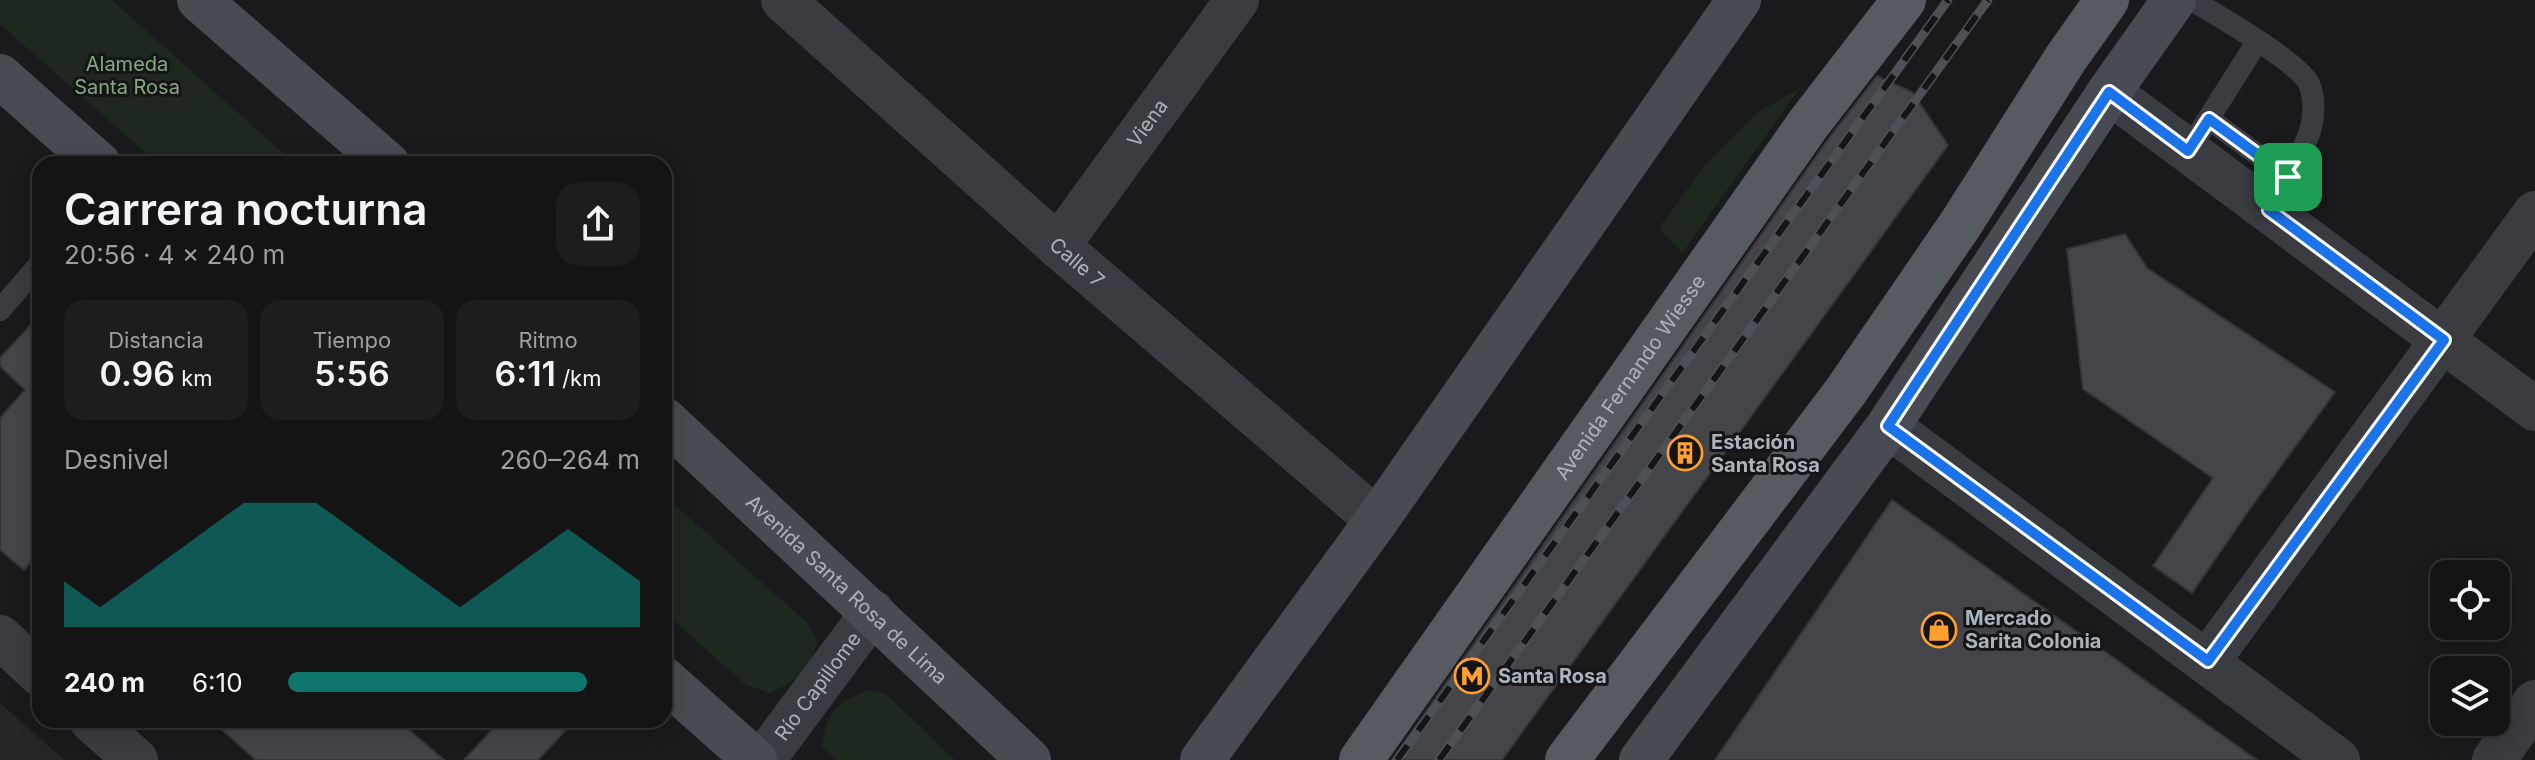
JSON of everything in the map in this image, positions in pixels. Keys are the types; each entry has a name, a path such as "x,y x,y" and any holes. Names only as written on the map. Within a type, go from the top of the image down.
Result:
{"main road":[{"path":"199,0 379,156"},
{"path":"1202,760 1377,520 1739,0"},
{"name":"Avenida Fernando Wiesse","path":"1361,760 1809,123 1904,0"},
{"path":"1567,760 1846,391 1960,225 2107,0"},
{"path":"1641,760 1888,426 2109,92 2174,0"},
{"path":"0,76 90,156"},
{"name":"Avenida Santa Rosa de Lima","path":"672,426 1029,760"},
{"path":"672,686 755,760"}],"street":[{"name":"Calle 7","path":"783,0 1058,246 1377,520"},
{"name":"Viena","path":"1058,246 1237,0"},
{"path":"2109,92 2198,135 2278,193 2444,340 2535,409"},
{"path":"2208,661 2535,213"},
{"path":"1888,426 2338,760"},
{"name":"Río Capillome","path":"763,760 873,612"},
{"path":"0,637 32,667"},
{"path":"2494,760 2535,702"},
{"path":"100,728 136,760"}],"lane":[{"path":"2192,0 2294,66 2310,84 2314,106 2311,131 2278,193"},
{"path":"2198,135 2257,42"},
{"path":"0,310 32,273"}],"shaded area":[{"path":"0,703 64,760 0,760"}],"green space":[{"name":"Alameda Santa Rosa","path":"0,0 112,0 286,156 149,156 0,24"},
{"path":"1800,88 1682,253 1659,229 1705,165 1757,113"},
{"path":"672,502 806,622 818,641 811,660 801,674 788,684 769,693 745,684 672,619"},
{"path":"871,690 886,694 955,760 836,760 822,747 831,716 842,703"}],"building":[{"name":"Estación Santa Rosa","path":"1877,76 1912,92 1948,145 1502,760 1392,760 1829,138"},
{"path":"2125,234 2147,268 2335,392 2192,593 2153,566 2213,478 2083,389 2067,249"},
{"path":"32,324 32,560 24,570 0,550 0,418 25,390 0,366 0,358"},
{"name":"Mercado Sarita Colonia","path":"1892,500 2257,760 1715,760"},
{"path":"220,728 407,728 444,760 256,760"},
{"path":"494,728 568,728 538,760 464,760"}],"railway":[{"path":"1397,760 1948,0"},
{"path":"1439,760 1988,0"}],"place":[{"name":"Estación Santa Rosa","path":"1685,453"},
{"name":"Mercado Sarita Colonia","path":"1939,630"},
{"name":"Santa Rosa","path":"1472,676"}],"route":[{"path":"2109,92 2188,151 2209,119 2288,177 2269,210 2444,340 2208,661 1888,426 2109,92"}]}
